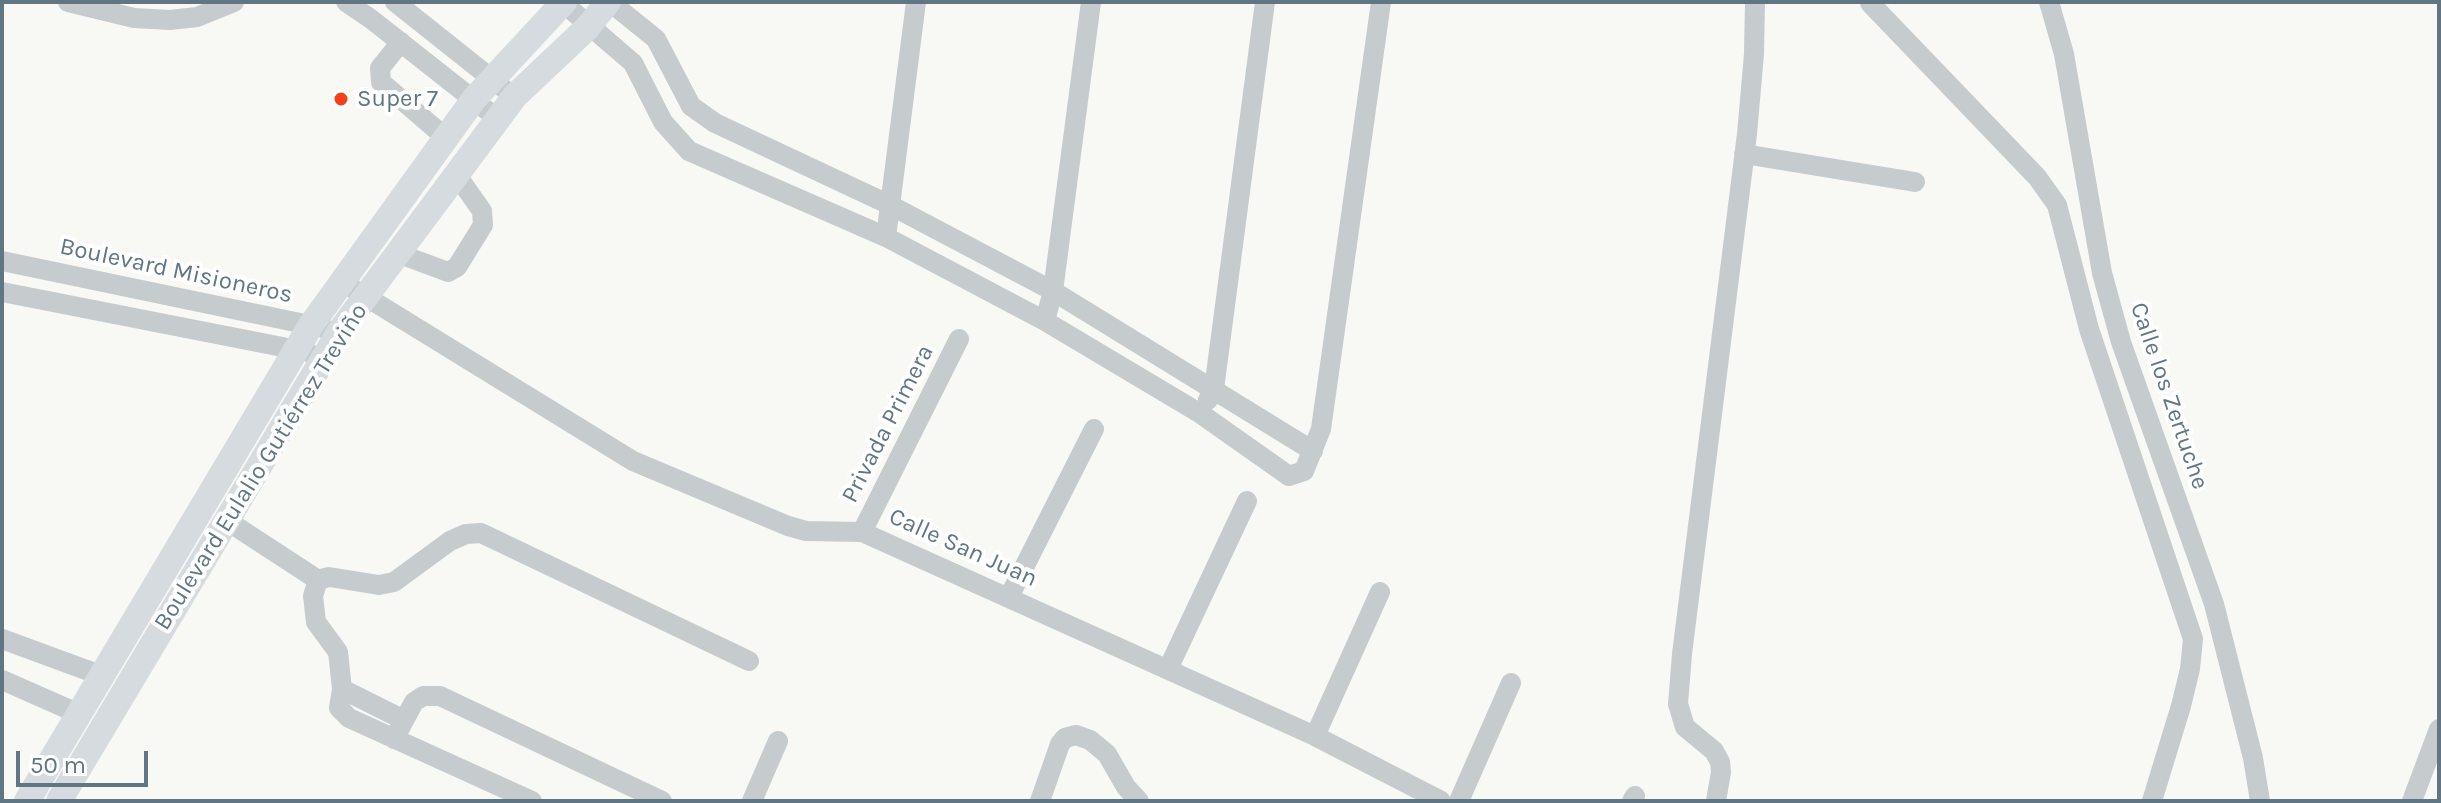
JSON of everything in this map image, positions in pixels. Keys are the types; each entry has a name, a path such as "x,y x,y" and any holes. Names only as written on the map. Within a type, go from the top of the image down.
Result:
{"main road":[{"name":"Boulevard Eulalio Gutiérrez Treviño","path":"27,801 311,325 474,99 563,2"},
{"name":"Boulevard Eulalio Gutiérrez Treviño","path":"59,801 340,331 515,96 588,27 609,2"}],"street":[{"path":"68,2 107,7 134,18 170,20 197,17 234,2"},
{"path":"346,2 498,119"},
{"path":"395,2 515,96"},
{"path":"563,2 588,27 633,63 663,122 689,151 886,237 1045,321 1201,414 1289,476 1304,471 1321,429 1381,2"},
{"path":"609,2 656,39 691,106 715,123 890,205 1053,291 1313,451"},
{"path":"886,237 916,2"},
{"path":"1045,321 1053,291 1091,2"},
{"path":"1201,414 1214,389 1265,2"},
{"path":"1716,801 1720,762 1714,751 1685,727 1678,704 1744,154 1754,54 1755,2"},
{"name":"Calle los Zertuche","path":"2049,2 2064,54 2102,273 2121,342 2214,604 2250,745 2260,801"},
{"path":"1870,3 2037,177 2057,205 2089,329 2193,639 2181,706 2152,801"},
{"path":"401,42 380,68 381,82 446,138"},
{"path":"689,151 715,123"},
{"path":"1744,154 1915,182"},
{"path":"397,253 448,272 457,267 483,225 482,211 456,174"},
{"name":"Boulevard Misioneros","path":"2,261 340,331"},
{"name":"Calle San Juan","path":"342,282 633,461 788,526 806,531 862,532 1315,736 1432,799"},
{"path":"2,292 324,356"},
{"name":"Privada Primera","path":"862,532 959,339"},
{"path":"1009,597 1094,429"},
{"path":"1168,669 1247,501"},
{"path":"226,520 318,580 329,577 379,585 394,582 450,541 466,534 481,533 749,661"},
{"path":"318,580 313,596 316,622 338,652 342,689 339,708 349,718 532,801"},
{"path":"1315,736 1380,592"},
{"path":"2,639 100,675"},
{"path":"2,680 77,713"},
{"path":"1459,801 1511,683"},
{"path":"342,689 404,720"},
{"path":"394,739 414,702 423,696 440,696 662,801"},
{"path":"2412,801 2439,729"},
{"path":"1040,801 1060,744 1065,738 1076,735 1090,740 1107,754 1126,787 1139,801"},
{"path":"752,801 778,741"}],"place":[{"name":"Super 7","path":"341,99"}]}
